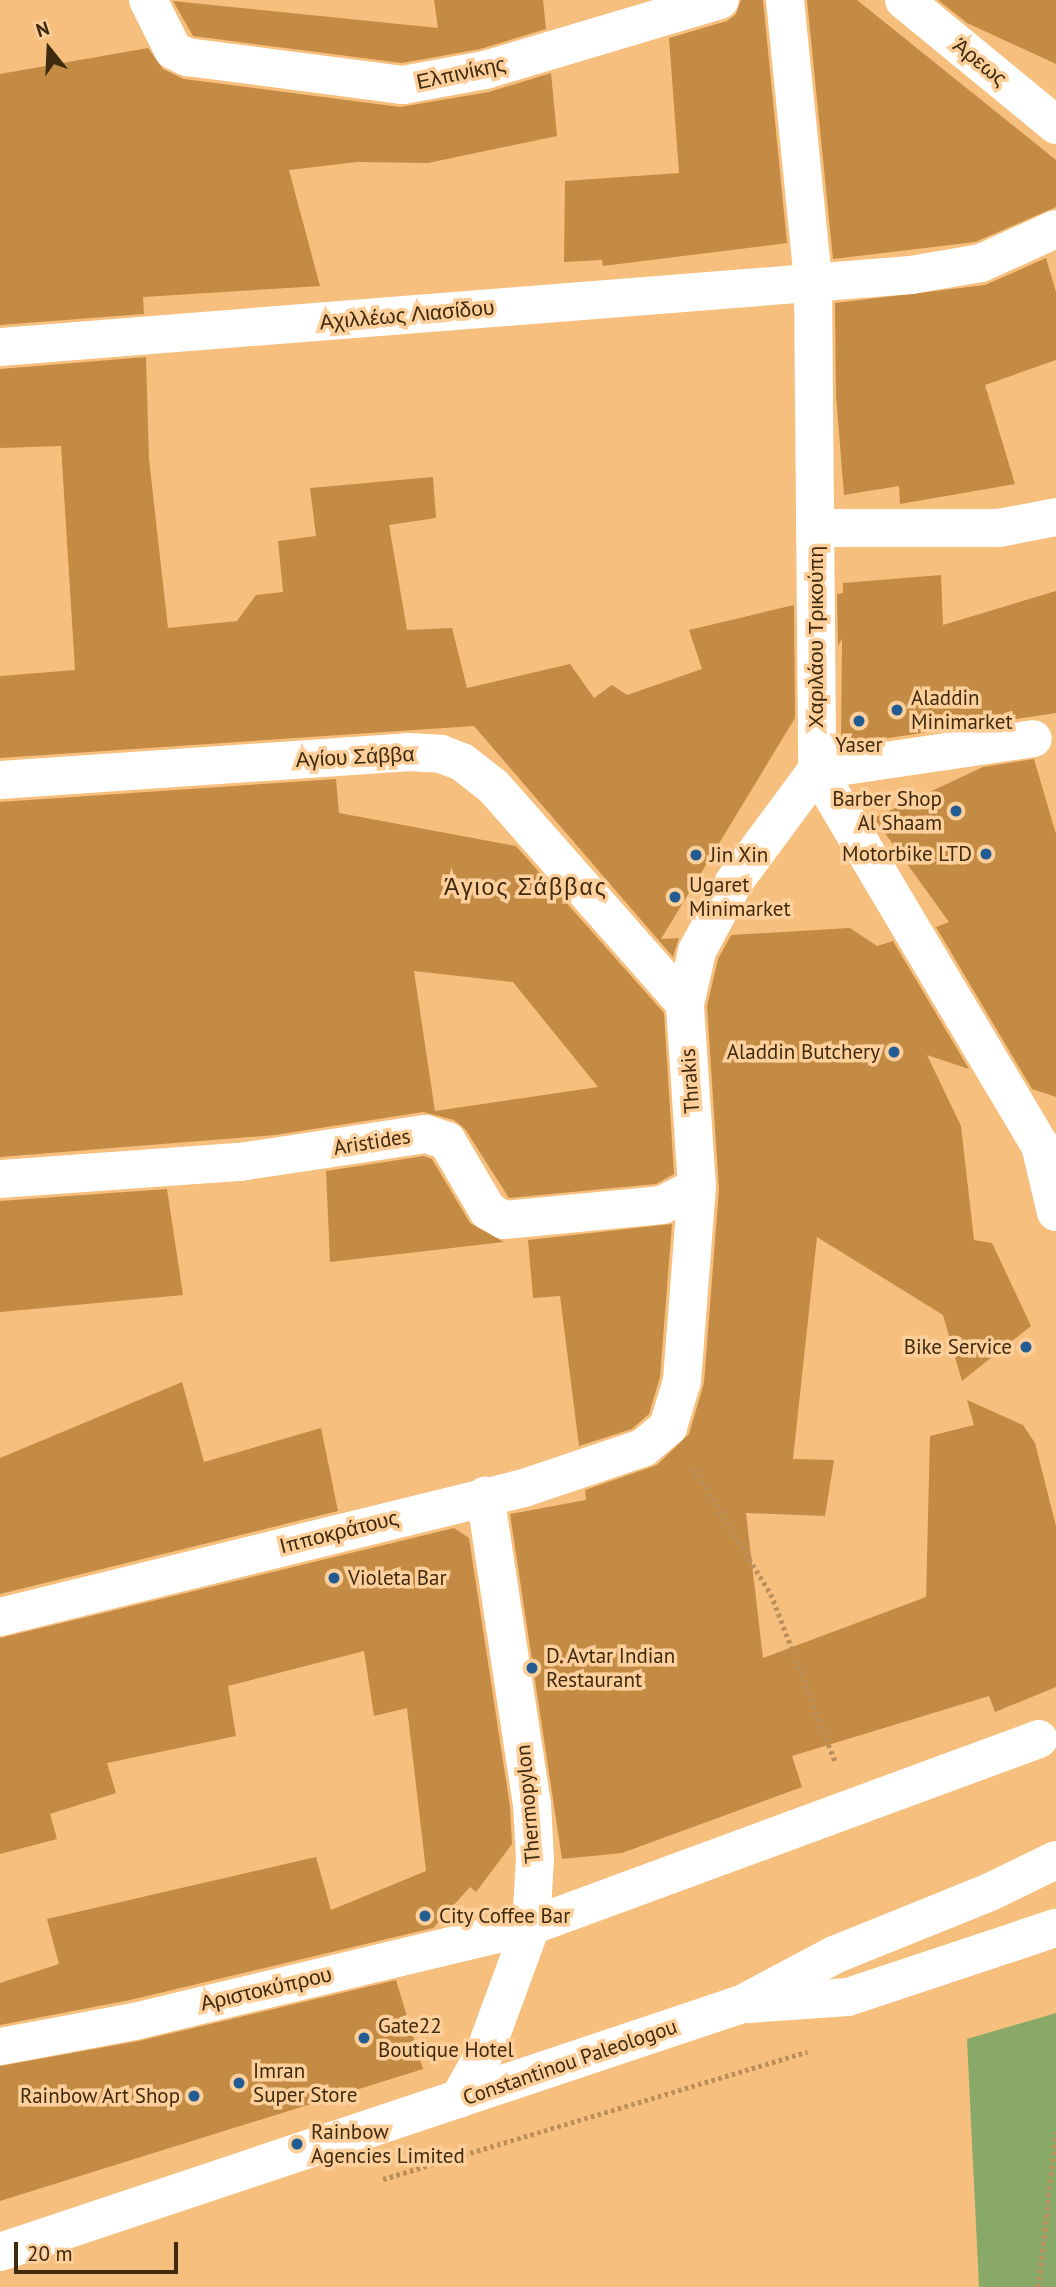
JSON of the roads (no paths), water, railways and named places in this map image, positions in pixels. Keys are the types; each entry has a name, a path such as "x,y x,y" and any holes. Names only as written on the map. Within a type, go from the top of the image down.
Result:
{"street":[{"name":"Ελπινίκης","path":"148,0 173,50 187,57 403,85 485,70 717,1"},
{"name":"Χαριλάου Τρικούπη","path":"785,0 813,282 817,770"},
{"name":"Άρεως","path":"904,0 1052,116"},
{"name":"Αχιλλέως Λιασίδου","path":"0,347 911,275 981,263 1056,229"},
{"path":"815,528 999,528 1056,517"},
{"path":"1032,738 817,770 1048,1142 1056,1212"},
{"name":"Αγίου Σάββα","path":"0,780 407,752 441,754 462,762 493,786 685,1004"},
{"name":"Thrakis","path":"668,1427 682,1381 696,1187 685,1004 703,932 817,770"},
{"name":"Aristides","path":"0,1179 240,1162 426,1134 447,1141 488,1212 504,1220 662,1205 696,1187"},
{"name":"Ιπποκράτους","path":"0,1617 524,1488 643,1448 668,1427"},
{"name":"Thermopylon","path":"459,2099 484,2054 531,1926 532,1805 485,1496"},
{"path":"531,1926 1039,1739"},
{"name":"Constantinou Paleologou","path":"0,2252 742,2004 834,1955 990,1892 1056,1860"},
{"name":"Αριστοκύπρου","path":"0,2046 134,2021 531,1926"},
{"name":"Constantinou Paleologou","path":"742,2004 848,1997 1056,1928"}],"place":[{"name":"Aladdin Minimarket","path":"897,710"},
{"name":"Yaser","path":"859,721"},
{"name":"Barber Shop Al Shaam","path":"956,811"},
{"name":"Motorbike LTD","path":"986,854"},
{"name":"Jin Xin","path":"696,855"},
{"name":"Ugaret Minimarket","path":"675,897"},
{"name":"Aladdin Butchery","path":"894,1052"},
{"name":"Bike Service","path":"1026,1347"},
{"name":"Violeta Bar","path":"334,1578"},
{"name":"D. Avtar Indian Restaurant","path":"532,1668"},
{"name":"City Coffee Bar","path":"425,1916"},
{"name":"Gate22 Boutique Hotel","path":"364,2038"},
{"name":"Imran Super Store","path":"239,2083"},
{"name":"Rainbow Art Shop","path":"194,2096"},
{"name":"Rainbow Agencies Limited","path":"297,2144"}],"district":[{"name":"Άγιος Σάββας","path":"526,887"}]}
